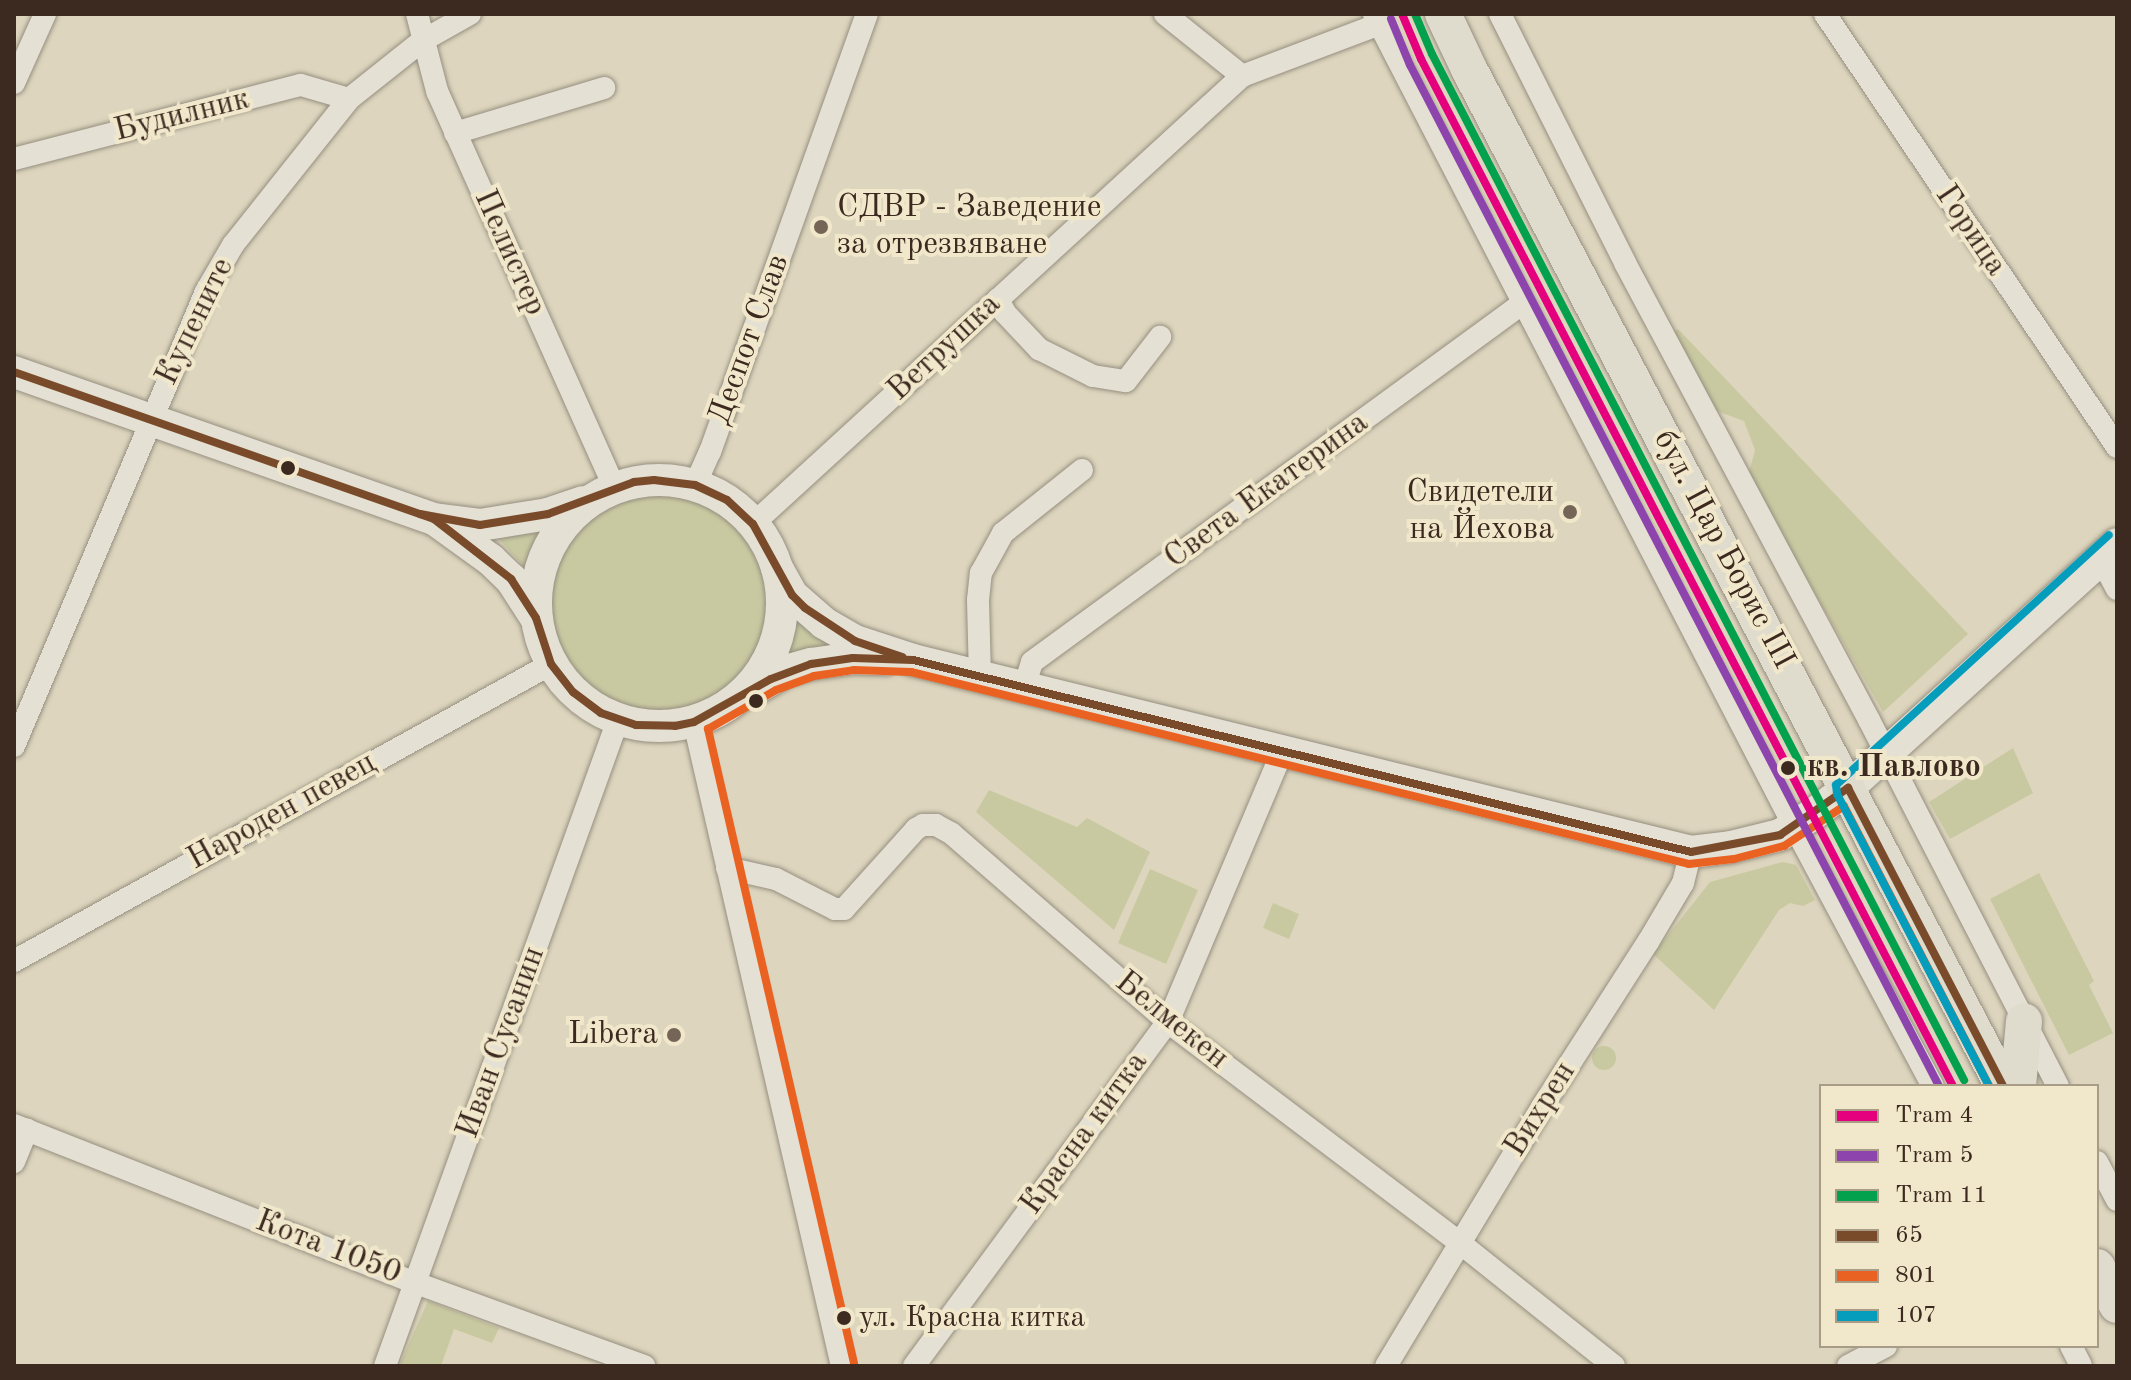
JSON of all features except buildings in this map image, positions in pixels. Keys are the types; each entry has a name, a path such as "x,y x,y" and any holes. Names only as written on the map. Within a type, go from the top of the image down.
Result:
{"main road":[{"name":"бул. Цар Борис III","path":"1443,14 1476,83 2002,1084"},
{"path":"14,372 434,519 480,525 521,520 654,480 695,485 727,500 753,524 792,595 824,623 855,641 980,677 1691,852 1744,844 1795,828 1848,788 2109,551"},
{"path":"536,618 538,577 546,552 566,522 606,492"},
{"path":"434,519 491,560 511,579 536,618 551,664 579,698 618,720 655,727 694,722 786,671 853,658 913,660"},
{"path":"738,698 763,669 778,635 782,601 777,568"},
{"path":"2018,1084 2024,1021"},
{"path":"2099,1271 2117,1305"}],"street":[{"path":"14,83 45,14"},
{"name":"Пелистер","path":"417,14 437,91 606,492"},
{"path":"422,41 470,14"},
{"name":"Деспот Слав","path":"695,485 867,14"},
{"path":"1165,14 1242,76"},
{"name":"бул. Цар Борис III","path":"1500,14 1632,276 2057,1084"},
{"name":"Горица","path":"1825,14 2117,447"},
{"name":"Ветрушка","path":"753,524 1242,76 1376,20"},
{"name":"бул. Цар Борис III","path":"1376,20 1795,828 1932,1084"},
{"name":"Купените","path":"14,746 205,293 233,245 349,99 422,41"},
{"name":"Будилник","path":"14,159 301,85 349,99"},
{"path":"455,133 604,88"},
{"path":"998,299 1005,313 1039,349 1093,376 1126,381 1160,337"},
{"name":"Света Екатерина","path":"1024,688 1032,662 1523,303"},
{"path":"980,677 978,600 981,573 1003,533 1082,470"},
{"path":"2109,551 2117,589"},
{"name":"Народен певец","path":"14,961 551,664"},
{"name":"Иван Сусанин","path":"385,1366 618,720"},
{"path":"694,722 842,1366"},
{"name":"Красна китка","path":"914,1366 1168,1022 1282,752"},
{"name":"Белмекен","path":"727,868 776,879 821,904 844,909 916,829 923,825 936,825 961,840 1168,1022 1460,1243 1614,1366"},
{"name":"Вихрен","path":"1386,1366 1542,1107 1676,895 1691,852"},
{"path":"14,1162 20,1128"},
{"name":"Кота 1050","path":"20,1128 416,1283 644,1366"},
{"path":"2099,1166 2117,1200"},
{"path":"1848,1366 1882,1348"},
{"path":"2072,1348 2081,1366"}],"green space":[{"path":"1678,329 1968,634 1883,712 1748,476 1755,450 1744,421 1714,410 1671,333"},
{"path":"659,494 701,502 720,512 736,526 750,542 760,561 768,603 760,645 750,664 736,680 720,694 701,704 659,712 617,704 598,694 582,680 568,664 558,645 550,603 558,561 568,542 582,526 598,512 617,502"},
{"path":"557,518 541,542 532,575 492,532"},
{"path":"796,609 850,648 783,666"},
{"path":"2013,748 2033,793 1950,839 1929,802"},
{"path":"989,790 1077,827 1087,818 1150,852 1114,930 976,812"},
{"path":"1783,862 1796,865 1815,900 1803,906 1790,903 1779,910 1714,1010 1653,954 1710,882"},
{"path":"1150,869 1198,890 1166,964 1118,943"},
{"path":"2039,873 2094,981 2089,985 2113,1033 2069,1055 1990,899"},
{"path":"1273,903 1299,914 1289,939 1263,928"},
{"path":"1604,1046 1612,1050 1616,1058 1612,1066 1604,1070 1596,1066 1592,1058 1596,1050"},
{"path":"428,1301 499,1328 492,1343 454,1329 441,1366 399,1366"}],"tram line":[{"name":"4","path":"1402,14 1421,59 1952,1084"},
{"name":"11","path":"1415,14 1432,54 1964,1080"},
{"name":"5","path":"1391,19 1410,65 1938,1084"}],"transit line":[{"name":"65","path":"14,372 434,519 511,579 536,618 551,664 573,692 601,713 636,725 675,726 694,722 771,679 811,664 853,658 913,660 1691,852 1780,835 1848,788"},
{"name":"65","path":"420,514 480,525 548,514 634,482 654,480 695,485 727,500 753,524 792,595 805,608 855,641 902,657"},
{"name":"107","path":"1988,1084 1837,794 1836,785 2109,535"},
{"name":"801","path":"854,1363 708,729 776,690 814,676 854,670 911,672 1689,864 1734,859 1784,846 1844,806 1988,1084"},
{"name":"65","path":"1848,788 2002,1084"}],"place":[{"name":"СДВР - Заведение за отрезвяване","path":"821,227"},
{"name":"Свидетели на Йехова","path":"1570,512"},
{"name":"кв. Павлово","path":"1788,768"},
{"name":"Libera","path":"674,1035"},
{"name":"ул. Красна китка","path":"844,1318"}]}
